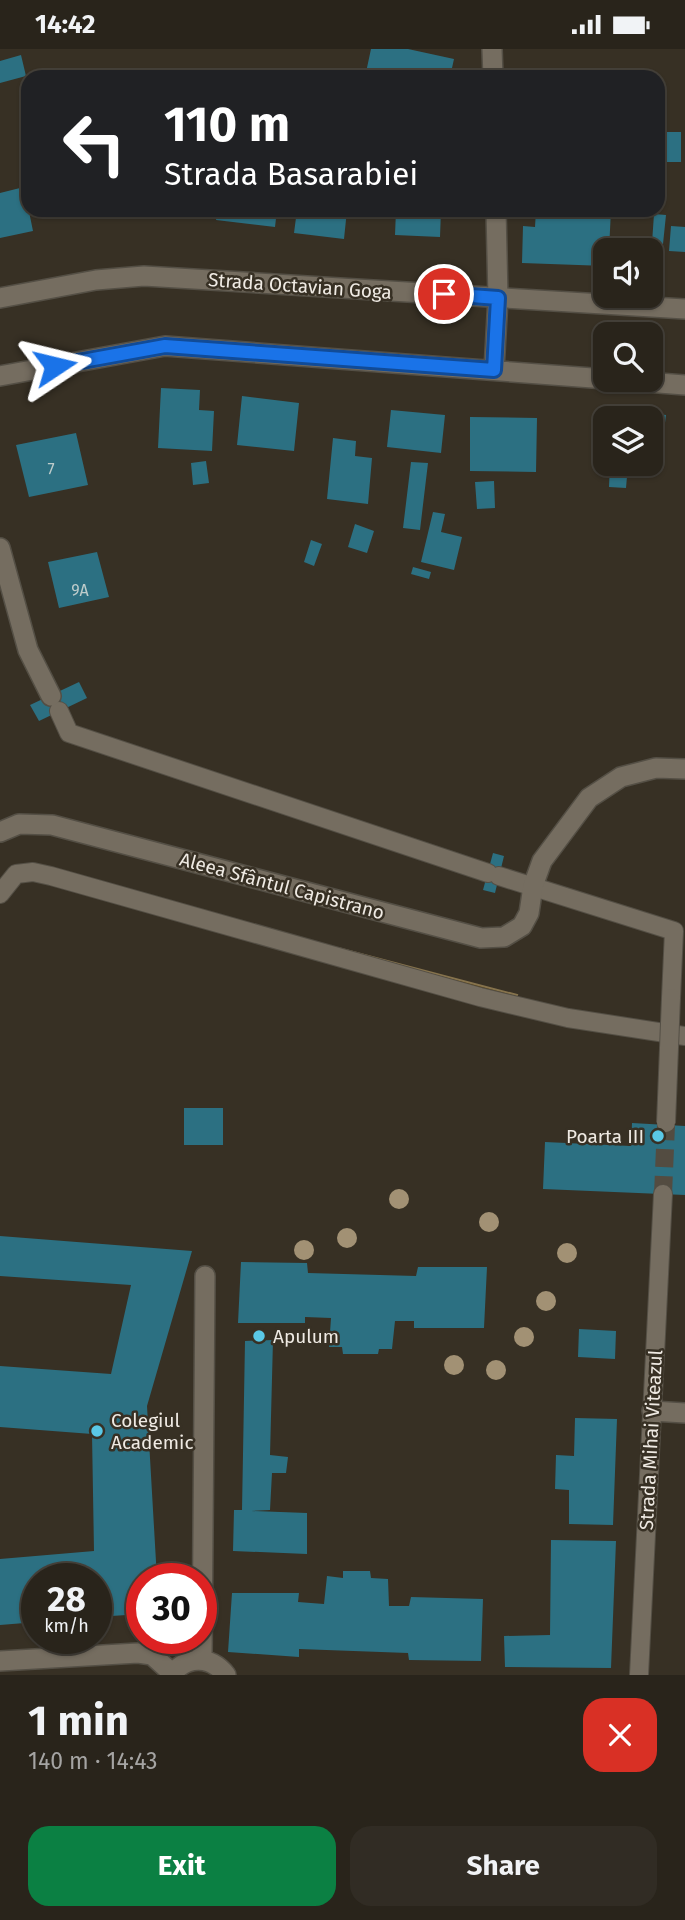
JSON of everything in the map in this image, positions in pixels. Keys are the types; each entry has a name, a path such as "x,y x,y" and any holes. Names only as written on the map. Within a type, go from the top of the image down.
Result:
{"street":[{"path":"492,49 493,70"},
{"path":"494,370 498,298 496,217"},
{"name":"Strada Octavian Goga","path":"0,298 96,280 144,276 685,309"},
{"path":"0,376 165,346 593,378"},
{"path":"663,383 685,384"},
{"path":"0,548 28,650 69,733 493,874 674,931 666,1124"},
{"name":"Aleea Sfântul Capistrano","path":"0,832 19,824 51,825 481,938 504,937 522,926 529,913 533,886 542,861 589,798 621,777 656,768 685,769"},
{"path":"0,894 16,874 33,872 480,997 568,1018 685,1036"},
{"name":"Strada Mihai Viteazul","path":"639,1675 663,1199"},
{"path":"202,1660 205,1276"},
{"path":"652,1411 685,1412"},
{"path":"0,1661 138,1653 152,1655 171,1674 181,1665 202,1660 213,1663 226,1675"}],"shaded area":[{"path":"338,948 517,995 515,1000 331,949"}],"building":[{"path":"371,49 408,49 454,59 452,70 366,70"},
{"path":"21,55 25,70 21,70 21,77 0,83 0,61"},
{"path":"665,132 681,132 681,162 665,162"},
{"path":"21,188 21,217 30,217 33,231 0,238 0,193"},
{"path":"666,215 663,244 663,238 652,238 654,217"},
{"path":"217,217 276,217 275,227 216,220"},
{"path":"296,217 346,217 344,239 294,233"},
{"path":"396,217 441,217 440,237 395,235"},
{"path":"536,217 611,217 610,238 593,238 593,266 522,263 523,226 535,227"},
{"path":"671,226 685,227 685,252 669,251"},
{"path":"161,388 200,390 199,410 214,411 212,451 158,448"},
{"path":"242,396 299,403 294,451 237,445"},
{"path":"391,410 445,415 441,453 387,447"},
{"path":"663,415 666,415 663,438"},
{"path":"470,417 537,418 536,472 470,471"},
{"path":"76,433 88,485 29,497 16,445"},
{"path":"333,438 356,441 355,456 372,458 368,504 327,499"},
{"path":"206,461 209,483 193,485 191,463"},
{"path":"411,462 428,463 420,530 403,528"},
{"path":"609,476 627,476 626,488 609,487"},
{"path":"494,481 495,508 477,509 475,482"},
{"path":"433,512 445,514 441,532 462,537 454,570 421,562"},
{"path":"355,524 374,531 367,553 348,547"},
{"path":"311,540 322,544 314,566 304,562"},
{"path":"97,552 109,597 59,608 48,562"},
{"path":"413,567 431,572 429,579 411,574"},
{"path":"79,682 87,698 39,721 30,705"},
{"path":"493,853 504,856 495,893 483,890"},
{"path":"184,1108 223,1108 223,1145 184,1145"},
{"path":"632,1123 685,1126 685,1195 543,1189 545,1142 631,1146"},
{"name":"Colegiul Academic","path":"0,1236 192,1251 147,1406 156,1563 126,1563 126,1615 112,1616 112,1563 21,1563 21,1623 0,1625 0,1559 94,1551 92,1434 0,1427 0,1366 111,1374 131,1285 0,1276"},
{"path":"241,1262 307,1263 308,1273 416,1276 418,1267 487,1267 484,1328 414,1328 414,1321 395,1321 392,1349 379,1349 378,1354 343,1354 342,1347 329,1347 331,1318 305,1317 305,1323 238,1323"},
{"path":"579,1329 616,1331 615,1359 578,1357"},
{"path":"273,1340 270,1455 288,1457 286,1473 272,1473 270,1510 251,1511 307,1513 307,1554 233,1551 234,1510 242,1510 245,1341"},
{"path":"575,1418 617,1419 613,1525 569,1524 569,1490 555,1489 556,1455 574,1456"},
{"path":"551,1540 616,1541 611,1668 505,1667 504,1636 550,1635"},
{"path":"343,1571 370,1571 371,1578 388,1579 389,1606 409,1606 411,1597 483,1599 481,1661 409,1660 408,1653 299,1649 299,1657 228,1652 232,1593 299,1593 298,1602 324,1604 327,1576 343,1578"}],"tunnel":[{"path":"663,1194 666,1125"}],"place":[{"name":"Poarta III","path":"658,1136"},
{"name":"Apulum","path":"259,1336"},
{"name":"Colegiul Academic","path":"97,1431"}],"route":[{"path":"55,366 165,346 494,370 498,298 444,294"}]}
